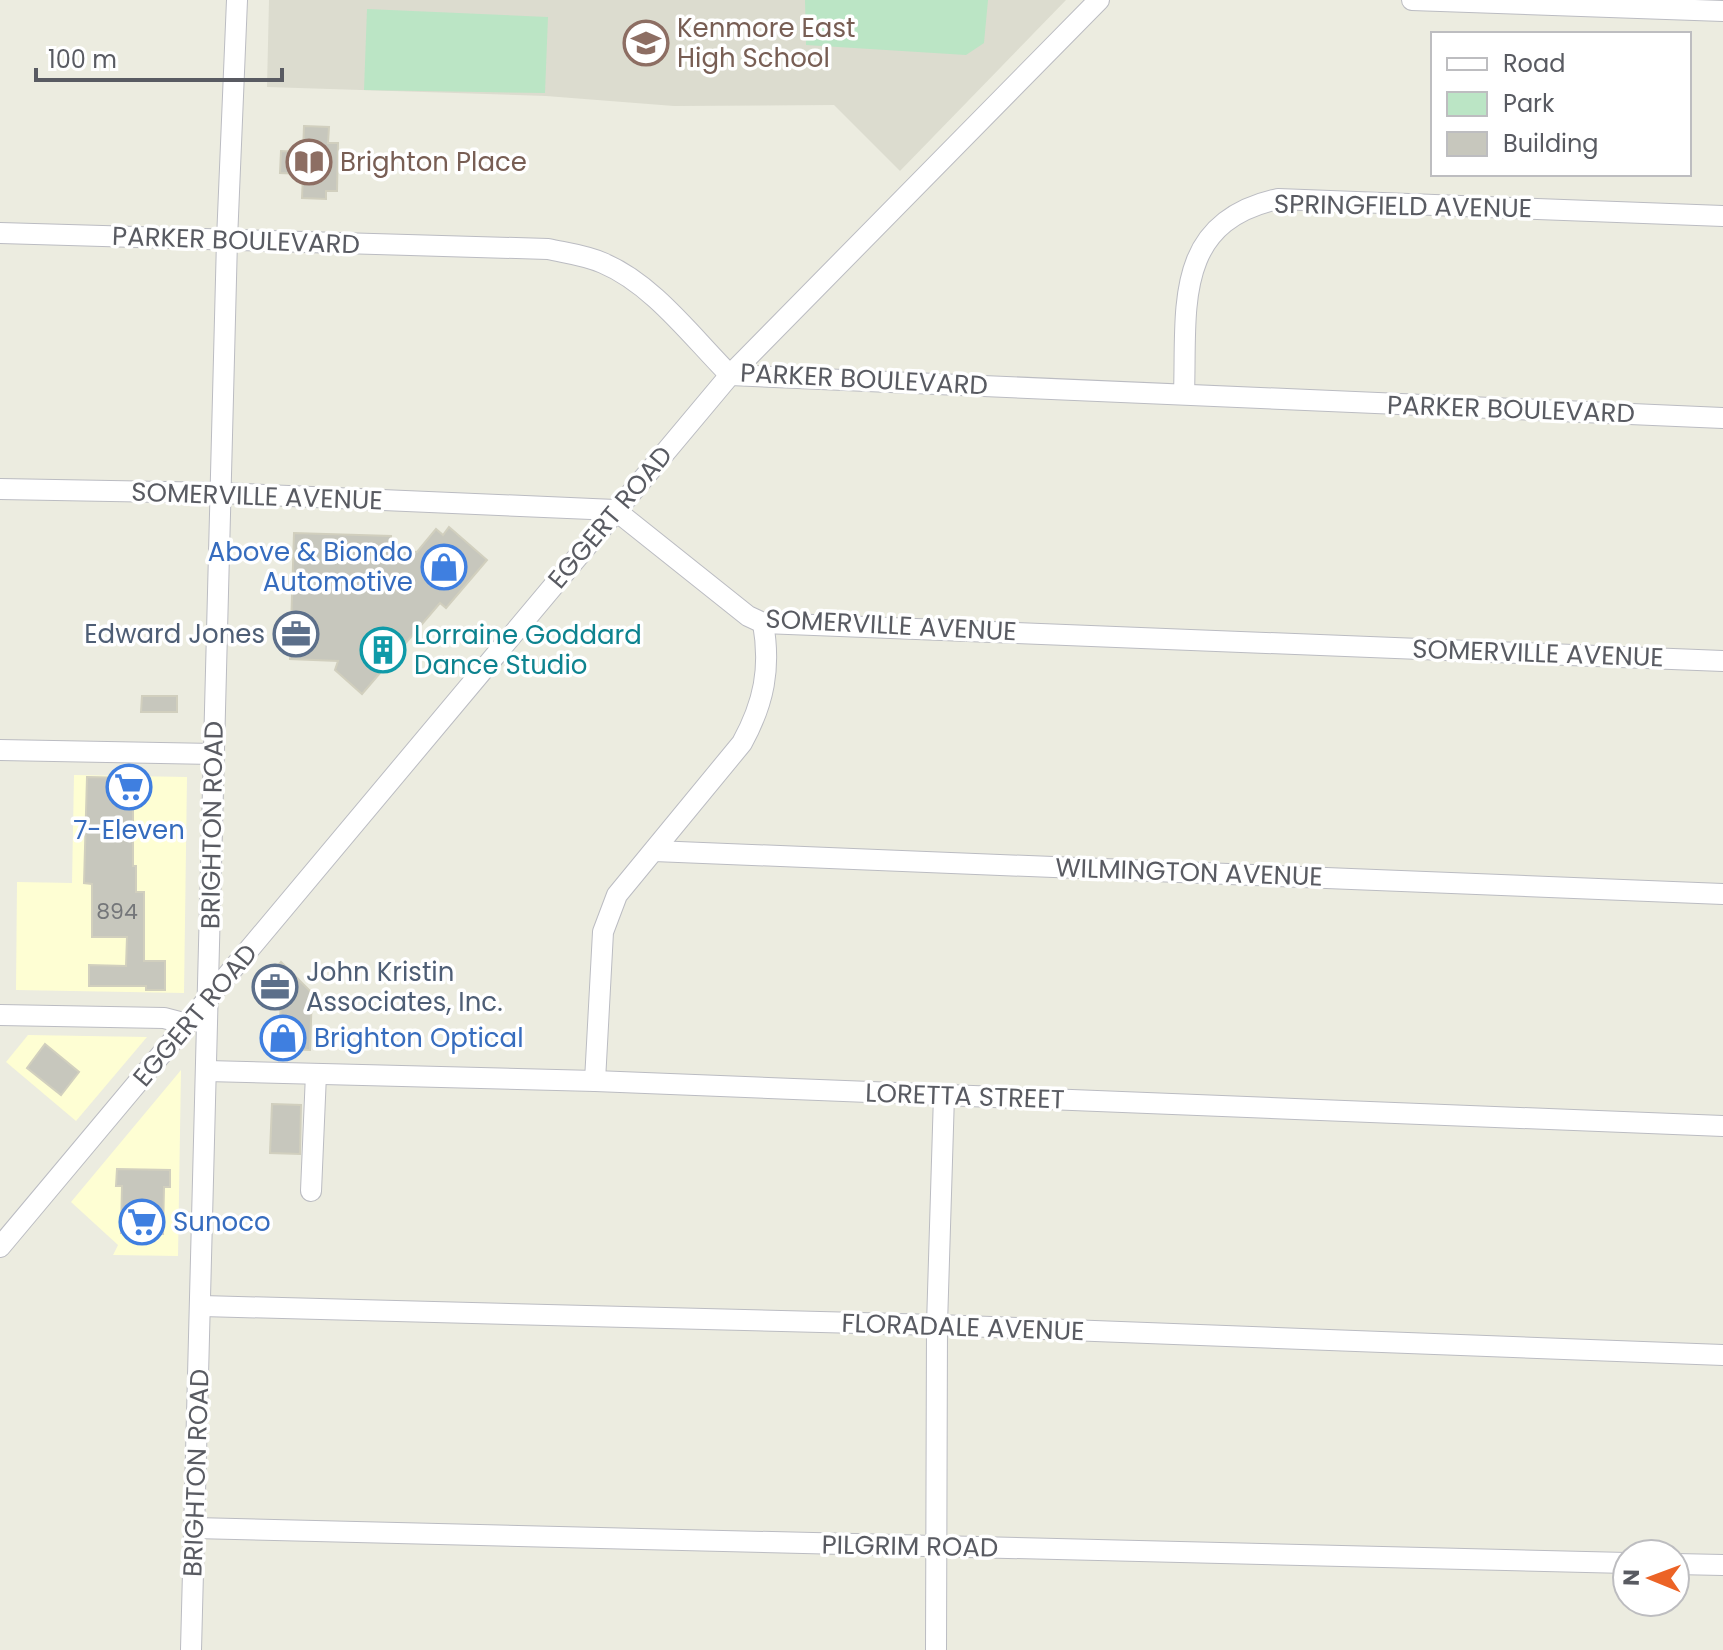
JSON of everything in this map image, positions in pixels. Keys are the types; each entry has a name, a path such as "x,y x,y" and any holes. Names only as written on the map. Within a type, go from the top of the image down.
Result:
{"street":[{"name":"BRIGHTON ROAD","path":"191,1650 227,240 237,0"},
{"name":"EGGERT ROAD","path":"0,1247 730,375 1099,0"},
{"path":"1412,0 1723,11"},
{"name":"SPRINGFIELD AVENUE","path":"1184,394 1187,294 1191,270 1209,236 1224,222 1257,203 1278,199 1723,216"},
{"name":"PARKER BOULEVARD","path":"0,233 548,249 577,254 604,263 629,278 730,375 1723,418"},
{"name":"SOMERVILLE AVENUE","path":"0,489 221,493 615,510 748,616 763,623 1723,661"},
{"path":"595,1081 603,932 617,895 742,743 754,721 767,673 763,623"},
{"path":"0,750 214,754"},
{"name":"WILMINGTON AVENUE","path":"654,851 1723,894"},
{"path":"0,1015 164,1018 187,1024"},
{"name":"LORETTA STREET","path":"207,1071 595,1081 1723,1126"},
{"path":"311,1191 316,1074"},
{"path":"936,1650 937,1325 944,1095"},
{"name":"FLORADALE AVENUE","path":"202,1306 937,1325 1723,1355"},
{"name":"PILGRIM ROAD","path":"194,1528 1611,1563"},
{"path":"1691,1564 1723,1565"}],"shaded area":[{"name":"Kenmore East High School","path":"269,0 1066,0 900,171 834,105 674,106 546,96 267,87"},
{"path":"74,775 187,777 184,993 16,990 17,882 72,883"},
{"path":"28,1035 147,1037 76,1121 6,1062"},
{"path":"181,1070 178,1256 113,1255 118,1245 71,1202"}],"green space":[{"path":"805,0 988,0 984,43 966,55 806,45"},
{"path":"367,9 548,17 545,93 364,90"}],"building":[{"name":"Brighton Place","path":"304,126 329,127 328,143 338,143 337,191 326,191 326,199 302,198 303,174 280,173 281,151 303,152"},
{"path":"449,527 487,560 446,608 440,603 362,694 335,670 338,661 290,659 294,533 391,536 390,550 417,552 436,529 443,535"},
{"path":"142,696 177,696 177,712 141,712"},
{"path":"87,777 133,778 133,866 136,866 136,892 144,892 144,961 165,961 165,990 146,990 146,986 89,986 89,965 126,966 127,937 92,937 92,884 84,883"},
{"path":"281,962 312,993 310,1050 279,1049 281,998 263,983"},
{"path":"45,1044 79,1072 61,1095 27,1068"},
{"path":"272,1104 301,1105 300,1154 270,1153"},
{"path":"117,1169 170,1170 170,1187 164,1187 163,1234 121,1233 122,1186 116,1186"}],"place":[{"name":"Kenmore East High School","path":"646,43"},
{"name":"Brighton Place","path":"309,162"},
{"name":"Above & Biondo Automotive","path":"444,567"},
{"name":"Edward Jones","path":"296,634"},
{"name":"Lorraine Goddard Dance Studio","path":"383,650"},
{"name":"7-Eleven","path":"129,787"},
{"name":"John Kristin Associates, Inc.","path":"275,987"},
{"name":"Brighton Optical","path":"283,1038"},
{"name":"Sunoco","path":"142,1222"}]}
